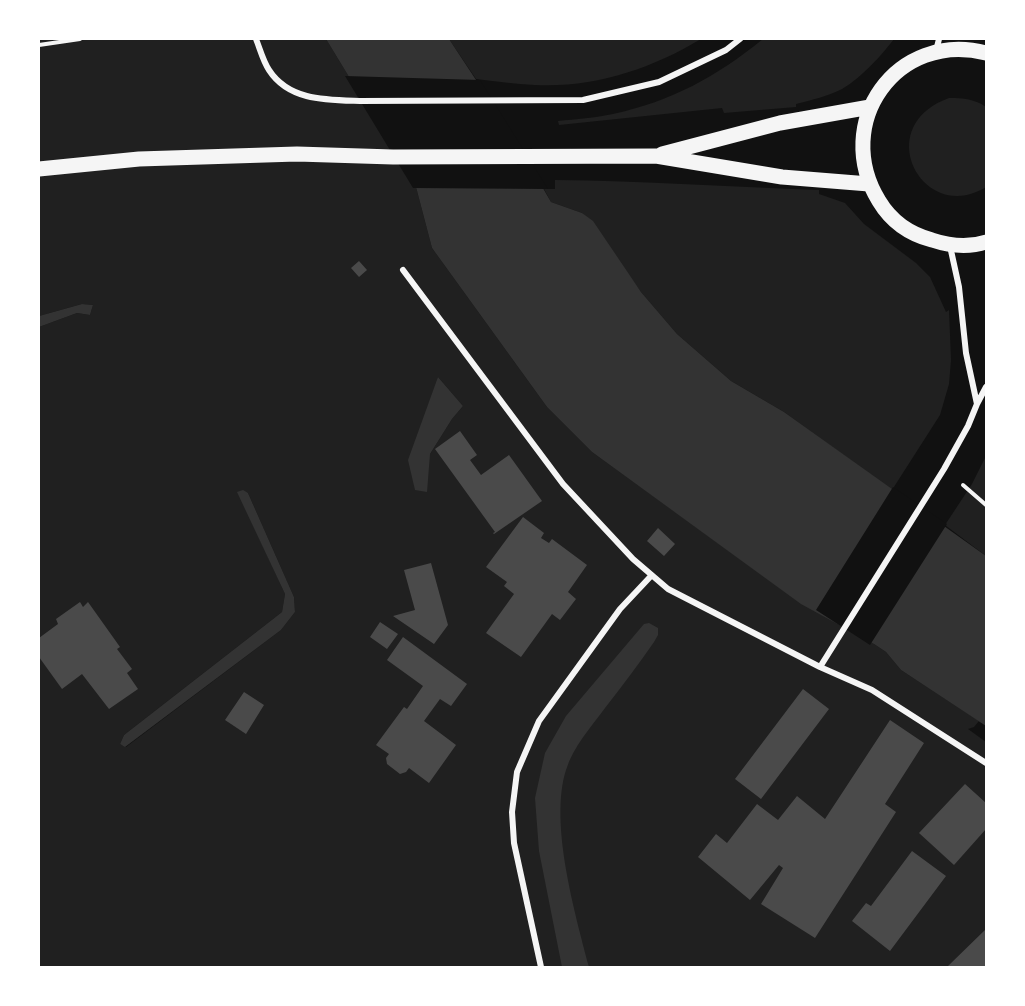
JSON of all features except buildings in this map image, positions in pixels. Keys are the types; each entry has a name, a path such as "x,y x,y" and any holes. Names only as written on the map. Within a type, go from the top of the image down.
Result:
{"main road":[{"path":"986,53 969,48 937,45 908,63 886,81 870,106 862,132 862,159 868,184 887,214 916,236 950,246 977,245 986,242"},
{"path":"656,156 780,123 870,106"},
{"path":"39,169 139,159 297,154 393,157 656,156 782,177 868,184"}],"street":[{"path":"256,39 269,70 284,85 303,96 360,101 583,100 659,82 726,50 740,39"},
{"path":"950,246 959,287 966,352 977,404"},
{"path":"403,270 563,484 651,576 668,589 820,667 872,690 986,763"},
{"path":"820,667 925,499 968,426 986,387"},
{"path":"542,967 514,843 512,812 518,772 539,721 620,609 651,576"}],"path":[{"path":"39,45 80,39"}],"shaded area":[{"path":"39,39 326,39 416,187 432,248 547,407 592,452 801,603 874,644 886,652 901,670 979,721 974,727 968,729 986,742 986,967 39,967 39,327 77,313 90,315 93,305 82,304 39,316","holes":["438,377 463,406 430,454","238,492 248,493 294,597 295,612 281,630 126,747 120,744 124,735 282,612 285,594"]},
{"path":"326,39 449,39 511,133 551,202 582,213 593,221 641,292 677,334 731,381 784,412 986,556 986,726 901,670 886,652 874,644 801,604 592,452 547,407 432,248 416,187"},
{"path":"449,39 701,39 642,68 600,80 557,85 528,85 476,79"},
{"path":"763,39 894,39 870,66 842,89 796,104 796,107 724,113 722,108 559,125 558,121 613,114 674,95 728,65"},
{"path":"949,98 978,102 986,107 986,187 963,196 943,194 926,184 914,168 909,149 912,130 925,112"},
{"path":"555,180 819,190 819,194 845,203 864,224 916,263 930,277 946,312 949,310 951,360 949,384 940,415 892,490 784,412 731,381 677,334 641,292 582,213 551,202 544,189 555,189"},
{"path":"82,304 93,305 90,315 77,313 39,327 39,316"},
{"path":"438,377 463,406 430,454 427,492 415,490 408,460"},
{"path":"986,456 986,556 945,525 972,484"},
{"path":"243,490 248,493 294,597 295,612 281,630 125,747 120,744 124,735 282,612 285,594 237,492"},
{"path":"649,623 658,628 658,635 583,738 566,770 560,816 562,841 571,895 589,967 562,967 539,851 535,798 545,753 566,716 644,624"}],"pier":[{"path":"345,76 480,80 548,189 413,188"},
{"path":"893,487 947,524 870,645 816,610"}]}
